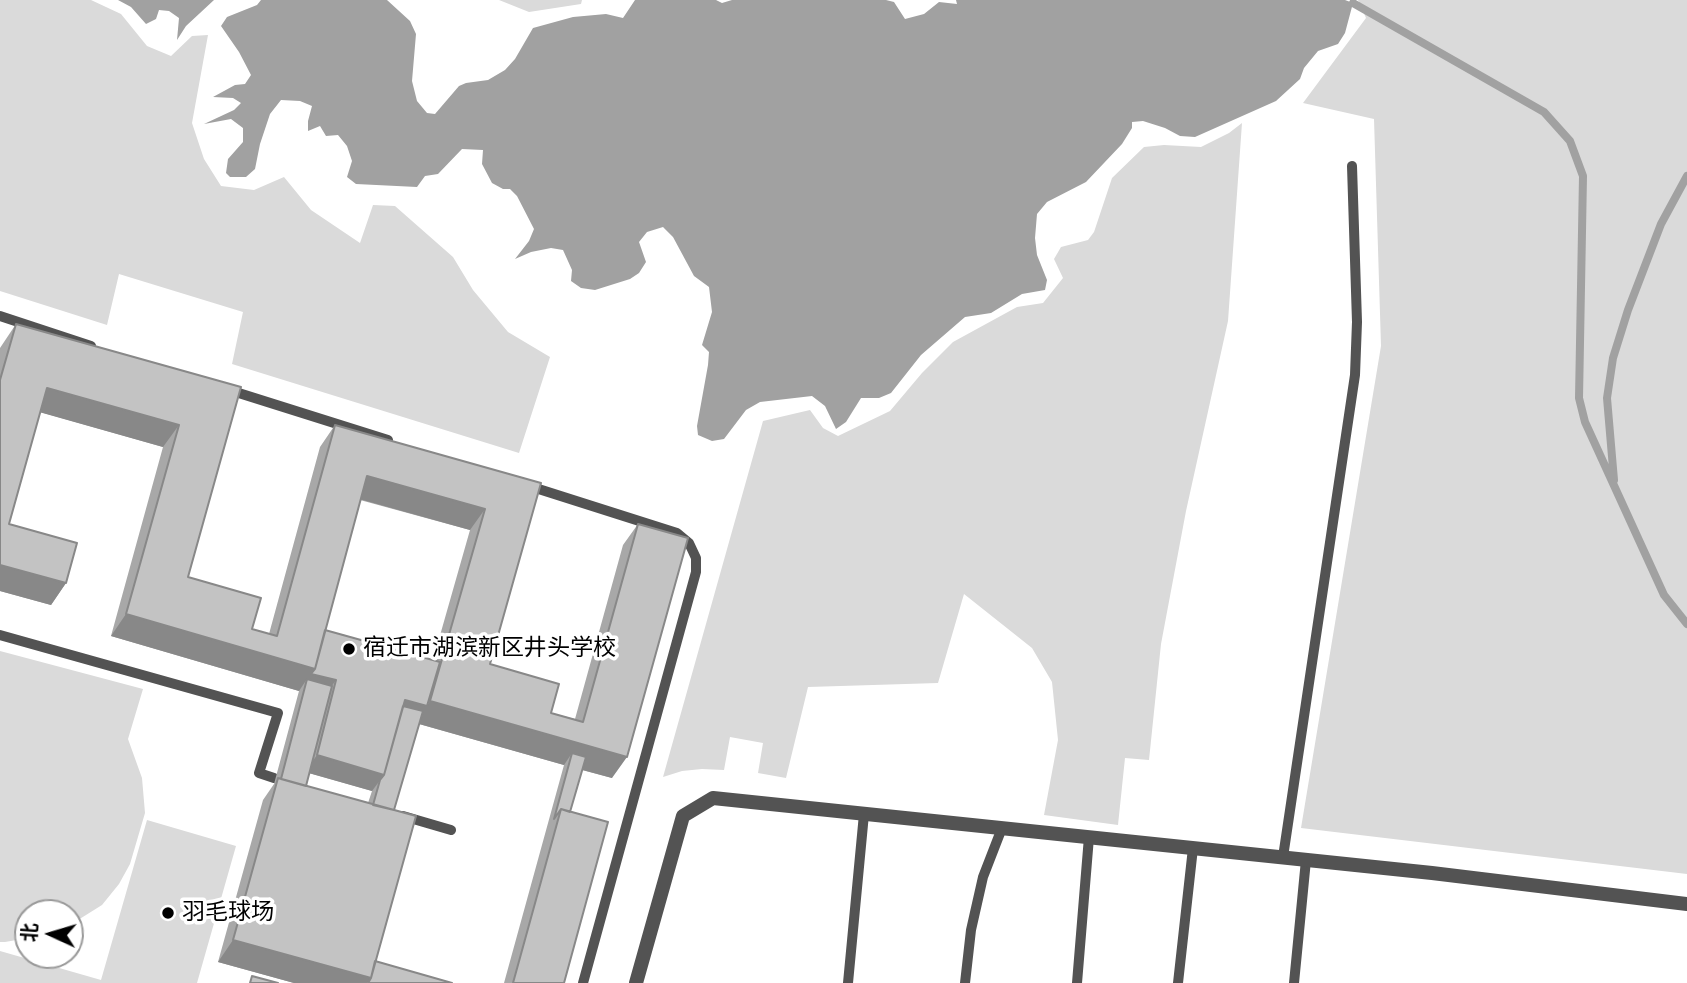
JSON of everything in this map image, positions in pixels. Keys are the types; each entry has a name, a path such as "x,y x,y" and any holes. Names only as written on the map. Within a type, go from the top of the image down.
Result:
{"street":[{"path":"636,983 683,816 713,798 1306,860 1687,904"}],"lane":[{"path":"1283,858 1355,374 1357,322 1352,166"},
{"path":"0,316 106,350"},
{"path":"211,384 397,443"},
{"path":"517,482 677,533 689,543 696,558 696,572 583,983"},
{"path":"0,635 278,713 259,773 274,778"},
{"path":"394,813 451,830"},
{"path":"848,983 864,814"},
{"path":"965,983 971,930 983,877 1002,828"},
{"path":"1077,983 1089,837"},
{"path":"1178,983 1193,848"},
{"path":"1294,983 1306,860"}],"shaded area":[{"path":"0,0 91,0 121,14 147,46 171,56 192,36 208,35 192,123 204,159 221,186 254,190 284,177 311,210 360,243 373,205 395,206 453,257 473,290 508,332 550,357 519,453 232,364 243,312 119,274 107,325 0,291"},
{"path":"118,0 214,0 186,26 177,40 179,18 169,11 159,10 156,19 146,24 131,7"},
{"path":"261,0 387,0 410,21 416,34 412,81 417,101 427,113 435,114 459,86 488,80 505,70 515,59 533,28 573,17 606,14 623,18 635,0 716,0 722,3 732,0 886,0 894,2 905,19 924,14 939,2 957,4 956,0 1345,0 1353,3 1345,33 1338,44 1318,51 1304,68 1300,79 1276,101 1195,137 1180,136 1143,121 1132,122 1132,128 1122,144 1086,182 1047,202 1037,214 1035,238 1037,255 1047,280 1045,290 1022,294 991,313 965,317 921,355 891,393 879,398 861,398 846,422 836,429 825,406 812,396 760,402 746,410 724,439 712,441 698,435 697,426 708,365 709,352 702,345 712,312 709,287 694,276 673,237 663,227 647,232 639,242 646,262 639,273 630,279 595,290 581,288 571,281 572,270 563,250 551,248 515,259 529,241 534,229 517,196 510,189 503,189 492,183 482,164 483,150 462,149 438,174 425,176 417,187 356,184 347,177 352,161 347,146 338,135 326,136 320,126 308,131 312,106 300,101 281,100 270,114 255,169 246,177 230,177 226,173 228,159 243,142 243,128 231,119 204,124 234,110 241,103 233,98 213,97 235,85 245,84 251,75 221,26 227,17 257,5"},
{"path":"499,0 582,0 581,4 529,12"},
{"path":"1358,0 1687,0 1687,874 1301,828 1381,346 1374,119 1303,103 1366,18"},
{"path":"1242,123 1228,321 1186,511 1161,644 1149,760 1125,758 1118,825 1044,815 1058,740 1052,682 1032,648 964,594 938,683 808,687 786,778 758,773 763,743 730,737 724,770 682,771 663,777 763,421 810,410 823,428 838,436 890,411 953,342 1017,307 1043,303 1063,278 1054,259 1061,247 1088,240 1094,232 1112,178 1144,147 1201,147"},
{"path":"0,651 143,689 128,739 142,778 145,813 130,864 119,884 102,905 84,916 84,899 14,899 14,940 0,942"},
{"name":"羽毛球场","path":"147,820 236,846 197,983 0,983 0,951 14,955 14,969 63,969 101,980"}],"building":[{"path":"16,324 241,387 188,577 261,598 252,629 277,636 335,425 541,483 490,664 559,684 551,713 583,722 638,524 688,538 627,757 430,701 485,509 367,476 315,669 126,614 179,425 47,388 9,524 77,543 66,583 0,565 0,380"},
{"path":"325,630 440,662 427,706 405,700 384,775 317,755 336,680 311,674 315,669"},
{"path":"307,679 332,686 306,786 281,779"},
{"path":"403,706 423,711 394,810 373,805"},
{"path":"572,753 586,757 570,812 561,809 554,819"},
{"path":"278,778 416,816 371,978 233,940"},
{"path":"561,809 608,822 564,983 513,983"},
{"path":"375,961 452,983 368,983"},
{"path":"252,976 278,983 250,983"}],"waterway":[{"path":"1353,3 1544,112 1570,141 1583,176 1579,398 1585,422 1664,595 1687,624"},
{"path":"1614,480 1607,398 1613,358 1661,224 1687,176"}],"place":[{"name":"宿迁市湖滨新区井头学校","path":"349,649"},
{"name":"羽毛球场","path":"168,913"}]}
